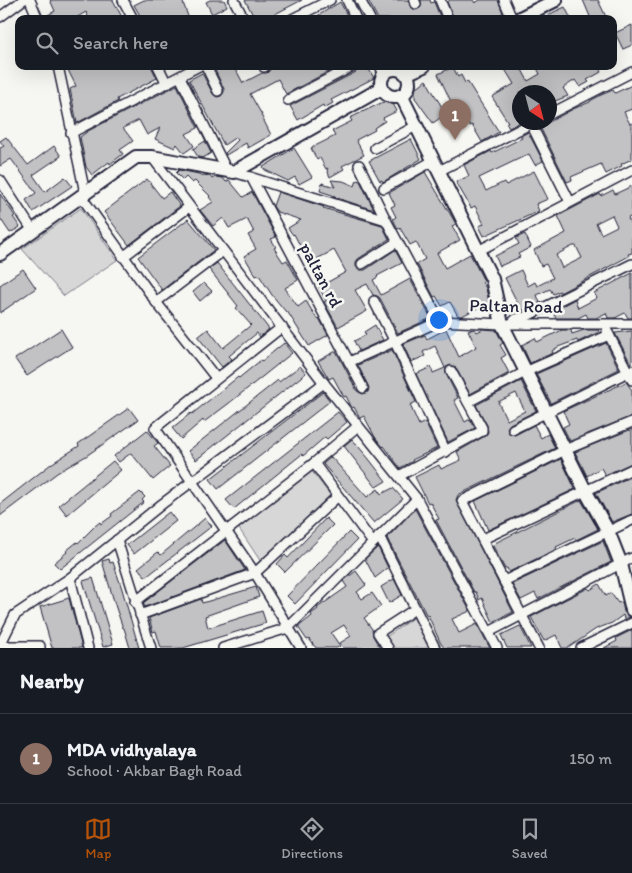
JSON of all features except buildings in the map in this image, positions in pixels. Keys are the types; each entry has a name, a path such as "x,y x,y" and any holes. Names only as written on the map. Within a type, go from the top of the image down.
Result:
{"street":[{"path":"0,17 23,0"},
{"path":"30,0 36,15"},
{"path":"123,0 131,15"},
{"path":"234,0 242,15"},
{"path":"300,15 330,0"},
{"path":"346,0 354,15"},
{"path":"360,0 368,15"},
{"path":"440,0 446,15"},
{"path":"504,0 510,15"},
{"path":"534,15 556,0"},
{"path":"59,70 83,195 123,257 216,378"},
{"path":"160,70 167,84"},
{"path":"72,133 192,70"},
{"path":"208,70 218,91"},
{"path":"288,100 345,70"},
{"path":"382,70 399,70 408,78 408,86 404,93 396,96 388,94 382,88 382,70"},
{"path":"557,110 632,72"},
{"path":"180,77 230,172"},
{"path":"230,172 382,88"},
{"path":"401,95 492,279 525,372 585,490 627,561 632,610"},
{"path":"375,148 416,126"},
{"path":"384,188 517,130"},
{"path":"536,130 570,202"},
{"path":"0,254 136,157 152,157 251,177 386,220"},
{"path":"152,157 324,383 417,499 497,648"},
{"path":"359,165 397,242 440,321"},
{"path":"478,250 632,170"},
{"name":"paltan rd","path":"251,177 364,388"},
{"path":"0,180 33,231"},
{"path":"123,257 189,207"},
{"path":"362,264 397,242"},
{"path":"156,302 223,251"},
{"path":"507,324 632,264"},
{"path":"374,301 446,452"},
{"name":"Paltan Road","path":"349,362 440,321 507,324 632,324"},
{"path":"514,429 546,412 631,374 608,335 604,324"},
{"path":"282,327 155,428 255,573 300,648"},
{"path":"468,402 525,372 608,335"},
{"path":"399,476 482,431 451,371"},
{"path":"40,648 40,646 4,646 15,615 70,578 192,482 324,383"},
{"path":"539,648 462,501 565,450 632,422"},
{"path":"135,602 314,464 358,426"},
{"path":"314,464 337,497 376,539 435,648"},
{"path":"483,539 632,469"},
{"path":"140,615 255,573 337,497"},
{"path":"223,648 288,628 417,499"},
{"path":"504,580 632,520"},
{"path":"117,540 151,648"},
{"path":"489,632 627,561"},
{"path":"70,578 88,648"},
{"path":"388,648 378,634 415,609"},
{"path":"581,648 632,623"}],"shaded area":[{"path":"81,208 117,260 64,296 22,249"},
{"path":"311,470 330,495 261,562 238,527"},
{"path":"414,617 430,648 394,648 386,637"}],"place":[{"name":"MDA vidhyalaya","path":"455,140"}]}
